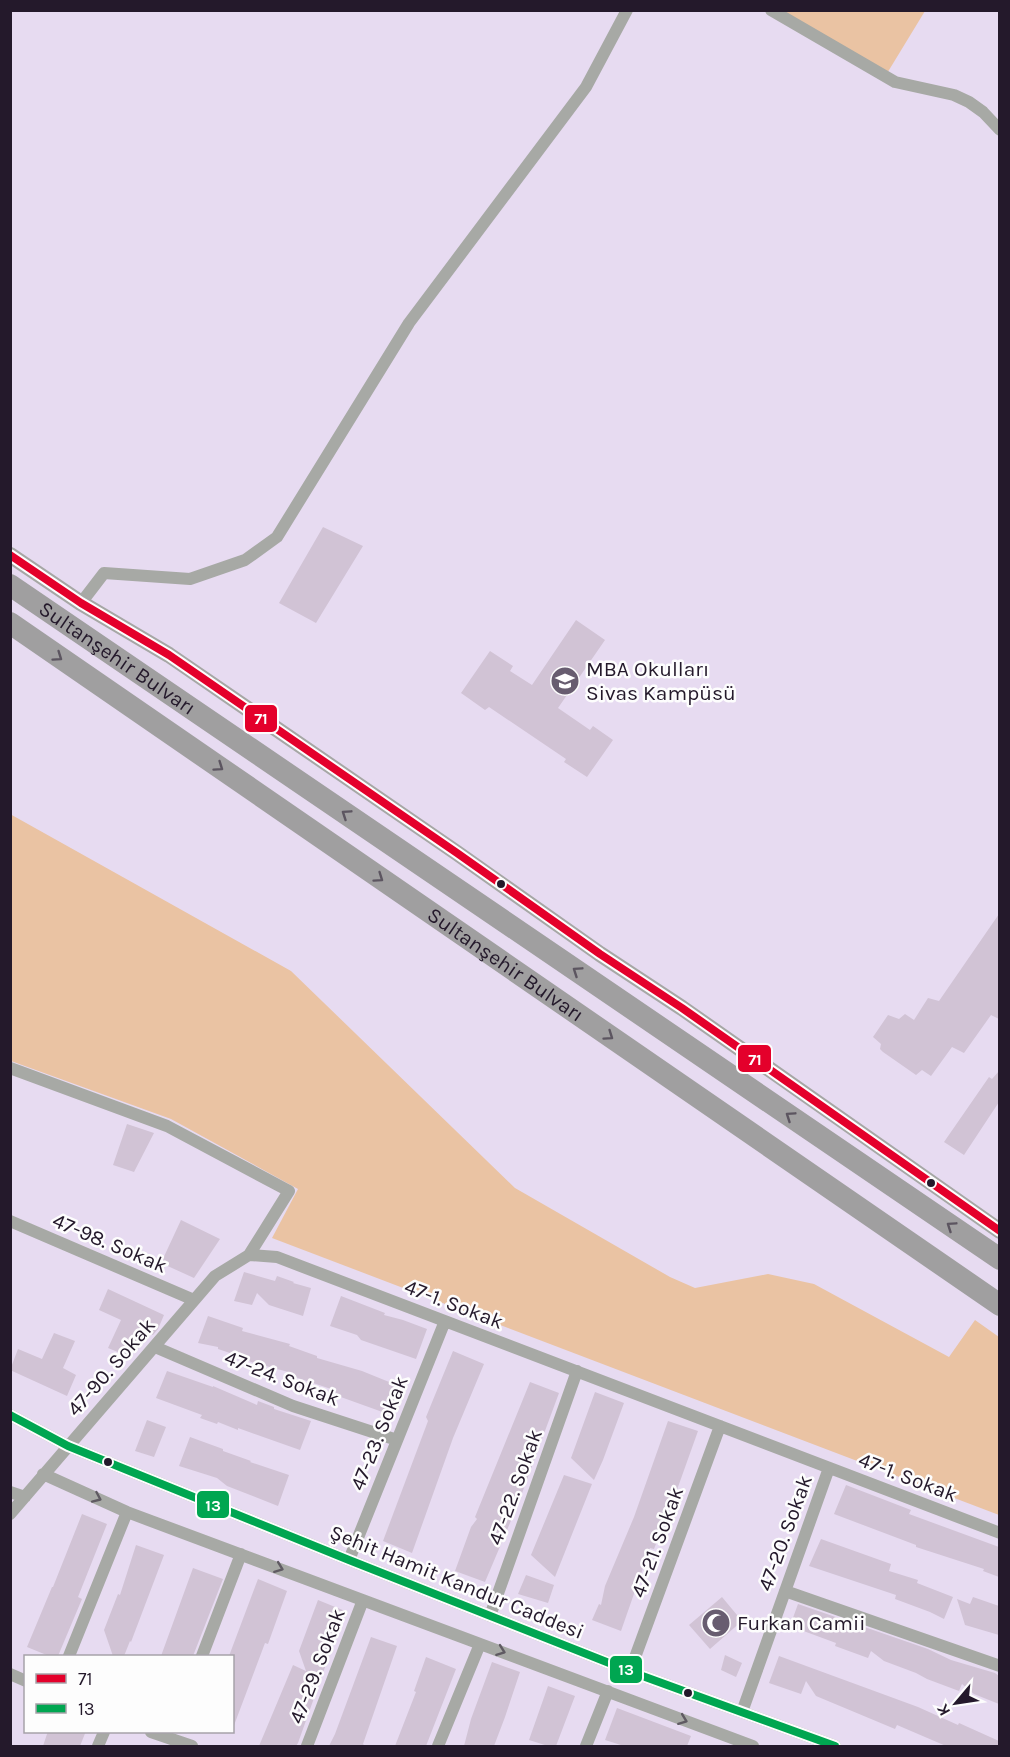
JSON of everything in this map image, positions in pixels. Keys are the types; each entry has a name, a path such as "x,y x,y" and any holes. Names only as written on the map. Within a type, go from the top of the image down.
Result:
{"highway":[{"name":"Sultanşehir Bulvarı","path":"10,585 999,1259"},
{"name":"Sultanşehir Bulvarı","path":"10,623 999,1305"}],"street":[{"path":"81,603 104,573 190,579 245,560 277,537 409,323 586,87 627,10"},
{"path":"771,10 895,82 954,95 969,102 983,112 999,130"},
{"name":"Sultanşehir Bulvarı","path":"10,555 81,603 169,655 332,766 999,1231"},
{"path":"10,1068 167,1126 289,1191 249,1256"},
{"name":"47-98. Sokak","path":"10,1221 194,1300"},
{"name":"47-90. Sokak","path":"10,1515 215,1276 249,1256"},
{"name":"47-1. Sokak","path":"249,1256 277,1257 999,1533"},
{"name":"47-23. Sokak","path":"349,1560 445,1321"},
{"name":"47-24. Sokak","path":"155,1347 294,1406 396,1440"},
{"name":"47-22. Sokak","path":"490,1616 577,1371"},
{"name":"Şehit Hamit Kandur Caddesi","path":"10,1415 68,1446 349,1560 630,1671 835,1746"},
{"name":"47-21. Sokak","path":"630,1671 720,1426"},
{"name":"47-20. Sokak","path":"742,1713 829,1468"},
{"path":"44,1474 127,1512 753,1746"},
{"path":"10,1492 25,1497"},
{"path":"69,1655 127,1512"},
{"path":"202,1655 241,1554"},
{"path":"785,1591 999,1666"},
{"name":"47-29. Sokak","path":"307,1746 363,1600"},
{"path":"438,1746 480,1644"},
{"path":"10,1674 24,1680"},
{"path":"586,1746 608,1691"},
{"path":"172,1735 192,1746"}],"shaded area":[{"path":"781,11 925,11 886,75"},
{"path":"10,814 291,971 515,1188 670,1277 695,1288 768,1274 814,1284 949,1357 975,1320 999,1337 999,1515 272,1238 298,1189 171,1119 11,1061"}],"building":[{"path":"323,527 363,546 316,623 279,603"},
{"path":"576,620 605,640 558,708 590,730 593,726 613,740 587,777 564,762 566,759 489,707 485,710 461,693 490,651 513,666 510,671 532,685"},
{"path":"999,914 999,1019 991,1015 964,1053 952,1047 931,1076 922,1070 916,1075 883,1052 880,1049 881,1044 873,1037 888,1015 899,1019 905,1014 914,1020 928,998 939,1001"},
{"path":"999,1071 999,1102 964,1155 944,1142 989,1077 992,1079"},
{"path":"127,1124 154,1133 134,1172 113,1165"},
{"path":"181,1220 220,1239 194,1278 161,1263"},
{"path":"244,1272 275,1281 277,1276 311,1288 303,1316 269,1305 257,1293 252,1305 234,1301"},
{"path":"108,1289 164,1315 153,1335 141,1331 130,1357 108,1348 121,1320 99,1310"},
{"path":"341,1296 385,1313 384,1315 427,1329 416,1359 361,1340 357,1335 330,1326"},
{"path":"208,1316 243,1328 242,1331 290,1344 289,1346 317,1356 317,1358 362,1371 399,1386 388,1414 338,1396 334,1390 292,1376 292,1373 251,1362 234,1351 233,1354 218,1349 218,1347 198,1343"},
{"path":"54,1333 75,1341 63,1368 76,1375 67,1396 10,1370 18,1349 42,1359"},
{"path":"453,1351 484,1364 453,1438 412,1553 383,1541 428,1421 426,1417"},
{"path":"167,1371 213,1386 257,1405 258,1401 274,1409 311,1421 300,1450 238,1428 238,1430 200,1418 202,1415 156,1398"},
{"path":"530,1382 559,1393 518,1504 485,1582 455,1571"},
{"path":"595,1392 624,1403 594,1480 571,1458"},
{"path":"147,1420 166,1427 154,1457 135,1451"},
{"path":"668,1421 698,1431 654,1549 650,1548 621,1631 592,1620 599,1604 601,1605 605,1586 634,1517"},
{"path":"190,1437 250,1462 289,1475 278,1506 227,1486 217,1478 179,1466"},
{"path":"564,1475 592,1484 555,1577 531,1555"},
{"path":"846,1485 911,1510 909,1514 999,1547 999,1577 983,1571 984,1569 916,1547 916,1545 834,1514"},
{"path":"82,1514 107,1524 78,1597 82,1599 58,1655 47,1655 27,1647"},
{"path":"821,1539 891,1564 889,1571 918,1580 917,1583 953,1597 944,1619 895,1599 896,1595 809,1566"},
{"path":"136,1545 164,1555 124,1655 113,1655 104,1630 118,1594 120,1595"},
{"path":"193,1568 223,1579 193,1655 161,1655"},
{"path":"526,1575 554,1585 548,1603 518,1594"},
{"path":"258,1579 287,1591 234,1725 234,1655 229,1655"},
{"name":"Furkan Camii","path":"722,1597 742,1621 710,1649 689,1625"},
{"path":"973,1597 999,1606 999,1635 965,1625 957,1599 970,1604"},
{"path":"318,1600 345,1611 298,1743 296,1746 259,1746 293,1665 306,1671 299,1651"},
{"path":"798,1604 928,1649 951,1660 995,1673 999,1676 999,1704 974,1694 962,1684 959,1691 884,1661 871,1651 868,1658 790,1626"},
{"path":"371,1637 397,1646 363,1744 365,1746 329,1746 335,1734"},
{"path":"725,1655 742,1663 736,1677 721,1670"},
{"path":"779,1656 918,1707 958,1725 959,1723 999,1741 999,1746 946,1746 897,1725 895,1729 816,1696 806,1681 801,1694 769,1683"},
{"path":"426,1657 456,1669 426,1746 395,1746 416,1692 414,1691"},
{"path":"492,1662 520,1672 505,1717 494,1746 464,1746 471,1719"},
{"path":"548,1686 575,1696 556,1746 529,1740"},
{"path":"617,1708 691,1736 687,1746 624,1746 605,1740"},
{"path":"47,1733 85,1733 80,1746 43,1746"}],"transit line":[{"name":"71","path":"10,555 81,603 169,655 600,954 682,1008 1000,1231"},
{"name":"13","path":"10,1415 68,1446 349,1560 637,1674 835,1746"}],"place":[{"name":"MBA Okulları Sivas Kampüsü","path":"565,681"},
{"name":"Furkan Camii","path":"716,1623"}]}
